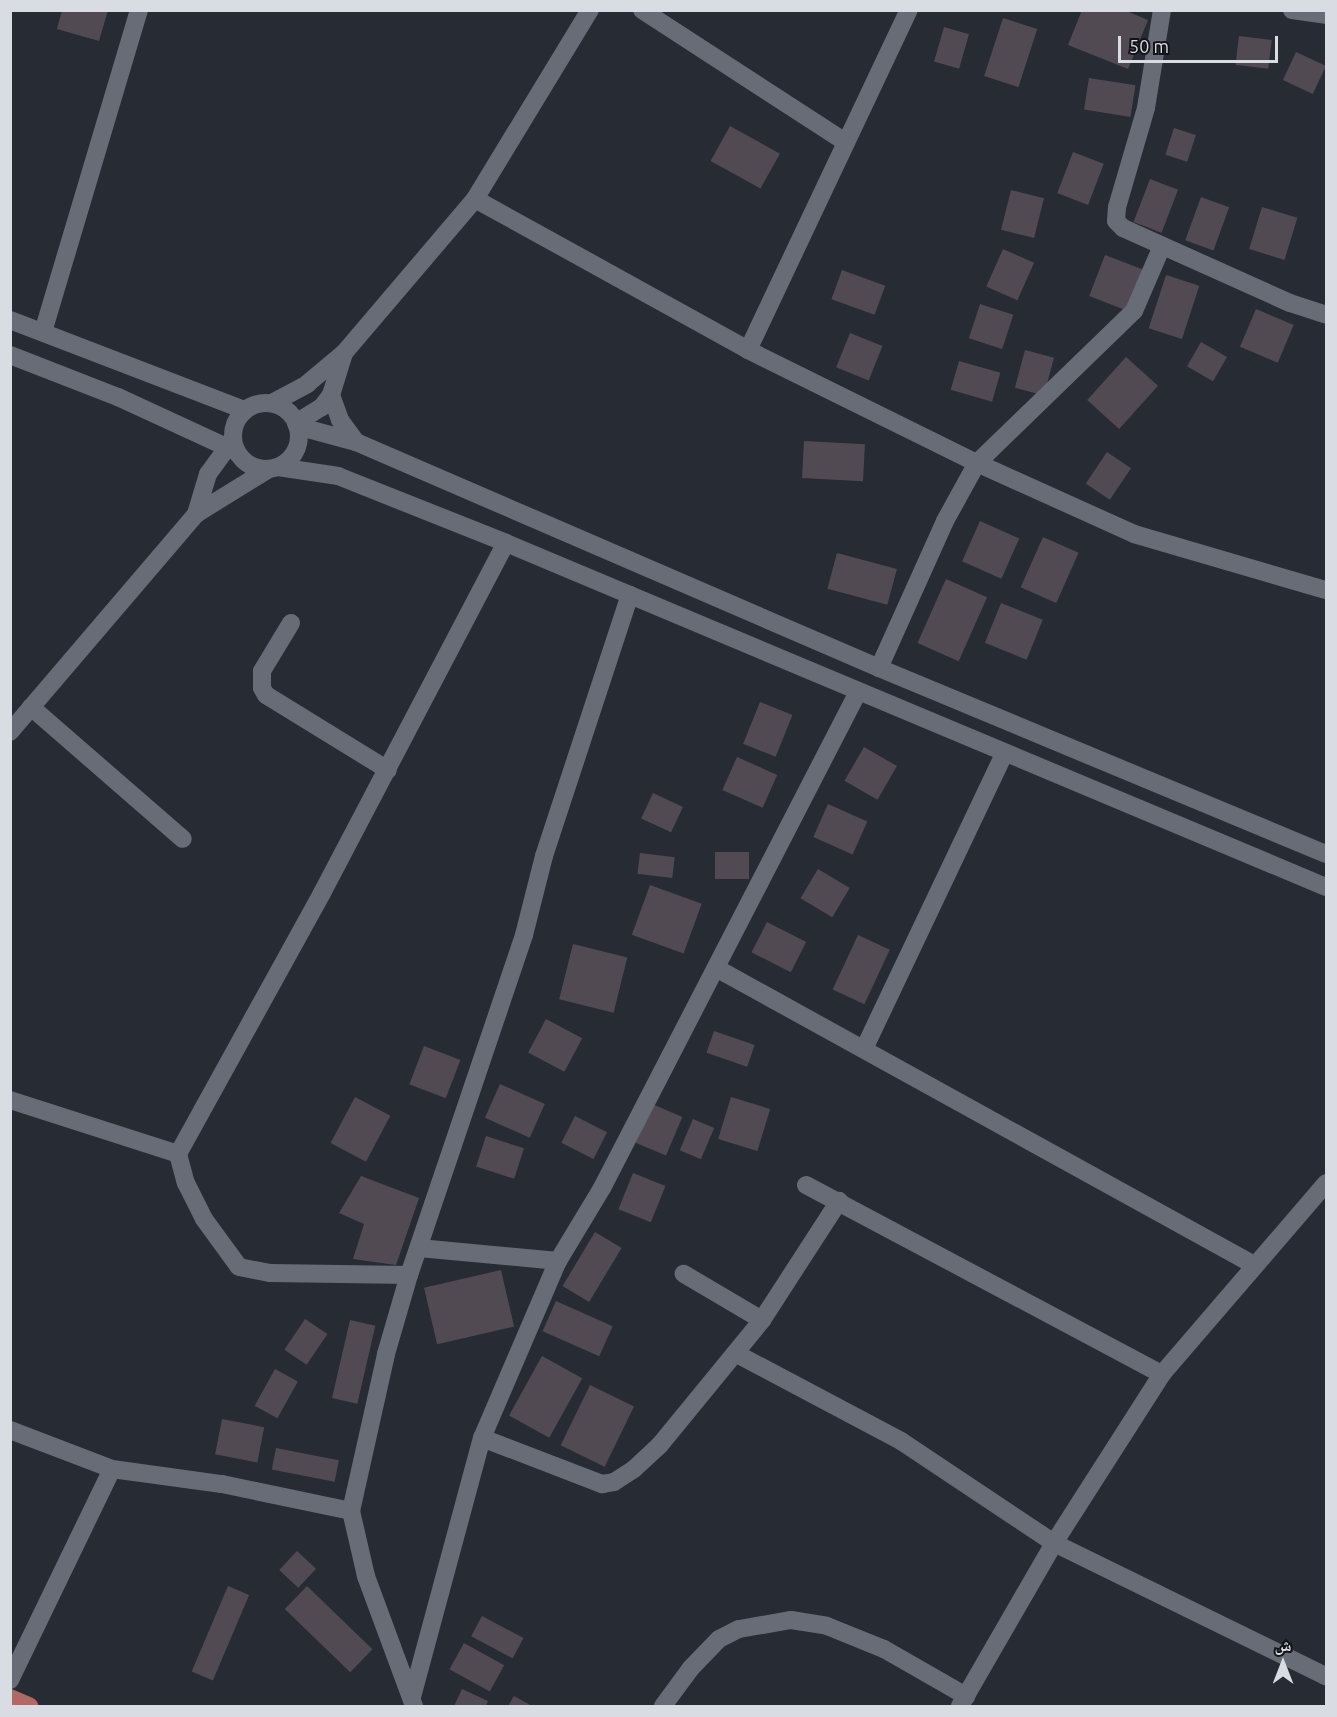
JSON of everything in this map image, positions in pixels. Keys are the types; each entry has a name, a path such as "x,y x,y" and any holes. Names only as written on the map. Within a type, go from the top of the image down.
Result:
{"main road":[{"path":"10,1698 29,1707"}],"street":[{"path":"43,332 139,10"},
{"path":"10,320 245,410 272,403 307,384 344,353 476,199 590,10"},
{"path":"642,10 845,142"},
{"path":"748,350 909,10"},
{"path":"1162,10 1146,108 1117,207 1116,221 1162,246 1290,303 1326,315"},
{"path":"1292,10 1326,15"},
{"path":"476,199 748,350 977,463 1134,534 1326,590"},
{"path":"879,668 945,521 977,463 1134,310 1162,246"},
{"path":"297,424 310,416 331,395 338,382 344,353"},
{"path":"10,355 118,397 231,447 251,465 338,476 506,543 1004,754 1326,887"},
{"path":"331,395 340,420 356,442"},
{"path":"272,403 287,410 297,424 356,442 879,668 1326,854"},
{"path":"196,514 208,474 231,447 235,423 245,410"},
{"path":"10,732 196,514 274,468 296,450 297,424"},
{"path":"409,1275 270,1273 239,1267 204,1219 186,1183 178,1154 388,770 506,543"},
{"path":"413,1702 390,1649 351,1511 386,1354 409,1275 524,935 544,856 630,596"},
{"path":"291,623 262,671 262,688 266,695 388,770"},
{"path":"413,1702 482,1438 558,1260 602,1188 627,1132 716,968 858,692"},
{"path":"31,707 183,839"},
{"path":"864,1049 1004,754"},
{"path":"716,968 1254,1266"},
{"path":"10,1100 178,1154"},
{"path":"663,1707 691,1668 719,1639 739,1629 791,1620 827,1626 884,1649 963,1701 1054,1543 1162,1374 1326,1183"},
{"path":"806,1185 1162,1374"},
{"path":"482,1438 585,1480 614,1482 659,1446 762,1320 839,1201"},
{"path":"419,1248 558,1260"},
{"path":"684,1274 762,1320"},
{"path":"735,1353 901,1441 1054,1543 1326,1676"},
{"path":"10,1430 112,1469 222,1484 351,1511"},
{"path":"10,1680 112,1469"}],"building":[{"path":"62,10 108,10 99,41 57,29"},
{"path":"1082,10 1124,10 1148,20 1128,69 1068,45"},
{"path":"1003,18 1037,29 1018,87 984,76"},
{"path":"944,27 969,34 959,69 934,62"},
{"path":"1239,36 1272,40 1268,69 1235,65"},
{"path":"1296,52 1326,66 1313,94 1283,80"},
{"path":"1089,78 1135,85 1130,117 1084,110"},
{"path":"730,126 780,154 760,189 711,161"},
{"path":"1174,128 1196,135 1187,162 1165,155"},
{"path":"1073,152 1104,164 1088,205 1057,193"},
{"path":"1150,179 1178,190 1162,233 1134,222"},
{"path":"1011,190 1044,198 1034,238 1001,230"},
{"path":"1201,197 1229,207 1213,250 1185,240"},
{"path":"1262,207 1297,218 1285,260 1249,249"},
{"path":"1003,249 1034,263 1017,300 986,286"},
{"path":"1105,255 1144,270 1128,311 1089,296"},
{"path":"842,270 885,286 875,315 831,299"},
{"path":"1166,275 1199,286 1182,339 1149,328"},
{"path":"980,304 1013,315 1002,349 969,338"},
{"path":"1256,309 1294,325 1278,363 1240,347"},
{"path":"850,333 882,346 869,380 836,367"},
{"path":"1201,342 1227,357 1213,381 1187,366"},
{"path":"1025,350 1054,358 1044,395 1015,388"},
{"path":"1126,357 1158,386 1119,429 1087,400"},
{"path":"959,361 1000,373 992,402 951,390"},
{"path":"804,441 865,444 863,481 802,478"},
{"path":"1107,452 1131,468 1110,500 1086,484"},
{"path":"980,521 1019,538 1001,579 962,561"},
{"path":"1043,537 1079,553 1056,603 1021,587"},
{"path":"837,553 897,569 887,605 827,589"},
{"path":"946,579 987,597 959,661 918,643"},
{"path":"1001,603 1043,620 1027,660 985,643"},
{"path":"760,702 792,715 776,757 743,744"},
{"path":"864,747 897,766 877,800 844,781"},
{"path":"737,757 777,775 763,808 722,790"},
{"path":"653,793 683,807 671,832 641,818"},
{"path":"828,804 867,821 853,854 813,837"},
{"path":"715,852 749,852 749,879 715,879"},
{"path":"640,853 675,857 672,878 637,874"},
{"path":"818,869 850,888 832,917 800,898"},
{"path":"650,885 702,904 684,954 632,935"},
{"path":"767,922 806,942 791,972 752,952"},
{"path":"858,935 890,950 864,1004 833,989"},
{"path":"573,944 627,958 614,1013 559,999"},
{"path":"546,1019 582,1038 564,1072 528,1053"},
{"path":"714,1031 755,1045 747,1067 707,1053"},
{"path":"424,1046 460,1060 446,1098 409,1084"},
{"path":"500,1084 545,1104 530,1138 485,1118"},
{"path":"355,1097 390,1116 366,1162 331,1143"},
{"path":"731,1097 770,1109 757,1151 718,1139"},
{"path":"652,1104 682,1117 666,1156 636,1143"},
{"path":"575,1116 607,1132 593,1159 561,1143"},
{"path":"693,1119 714,1128 701,1159 680,1150"},
{"path":"486,1136 524,1148 514,1179 476,1166"},
{"path":"633,1173 665,1186 651,1222 618,1209"},
{"path":"361,1176 419,1198 396,1265 353,1259 364,1224 339,1213"},
{"path":"595,1232 622,1248 589,1302 563,1286"},
{"path":"501,1270 514,1327 437,1344 424,1288"},
{"path":"556,1301 613,1326 599,1356 543,1331"},
{"path":"305,1319 327,1334 307,1365 284,1350"},
{"path":"350,1320 375,1326 357,1404 332,1398"},
{"path":"542,1356 582,1378 549,1438 509,1415"},
{"path":"275,1369 298,1382 277,1418 255,1406"},
{"path":"590,1385 634,1406 605,1467 561,1445"},
{"path":"222,1419 264,1427 257,1463 215,1454"},
{"path":"276,1448 339,1460 335,1482 272,1470"},
{"path":"297,1551 316,1569 298,1588 279,1570"},
{"path":"228,1586 249,1595 213,1681 192,1672"},
{"path":"307,1586 372,1649 350,1672 285,1609"},
{"path":"482,1616 523,1638 513,1658 471,1636"},
{"path":"464,1643 504,1665 490,1692 449,1669"},
{"path":"462,1689 488,1701 486,1706 454,1706"},
{"path":"514,1696 532,1706 508,1706"}]}
